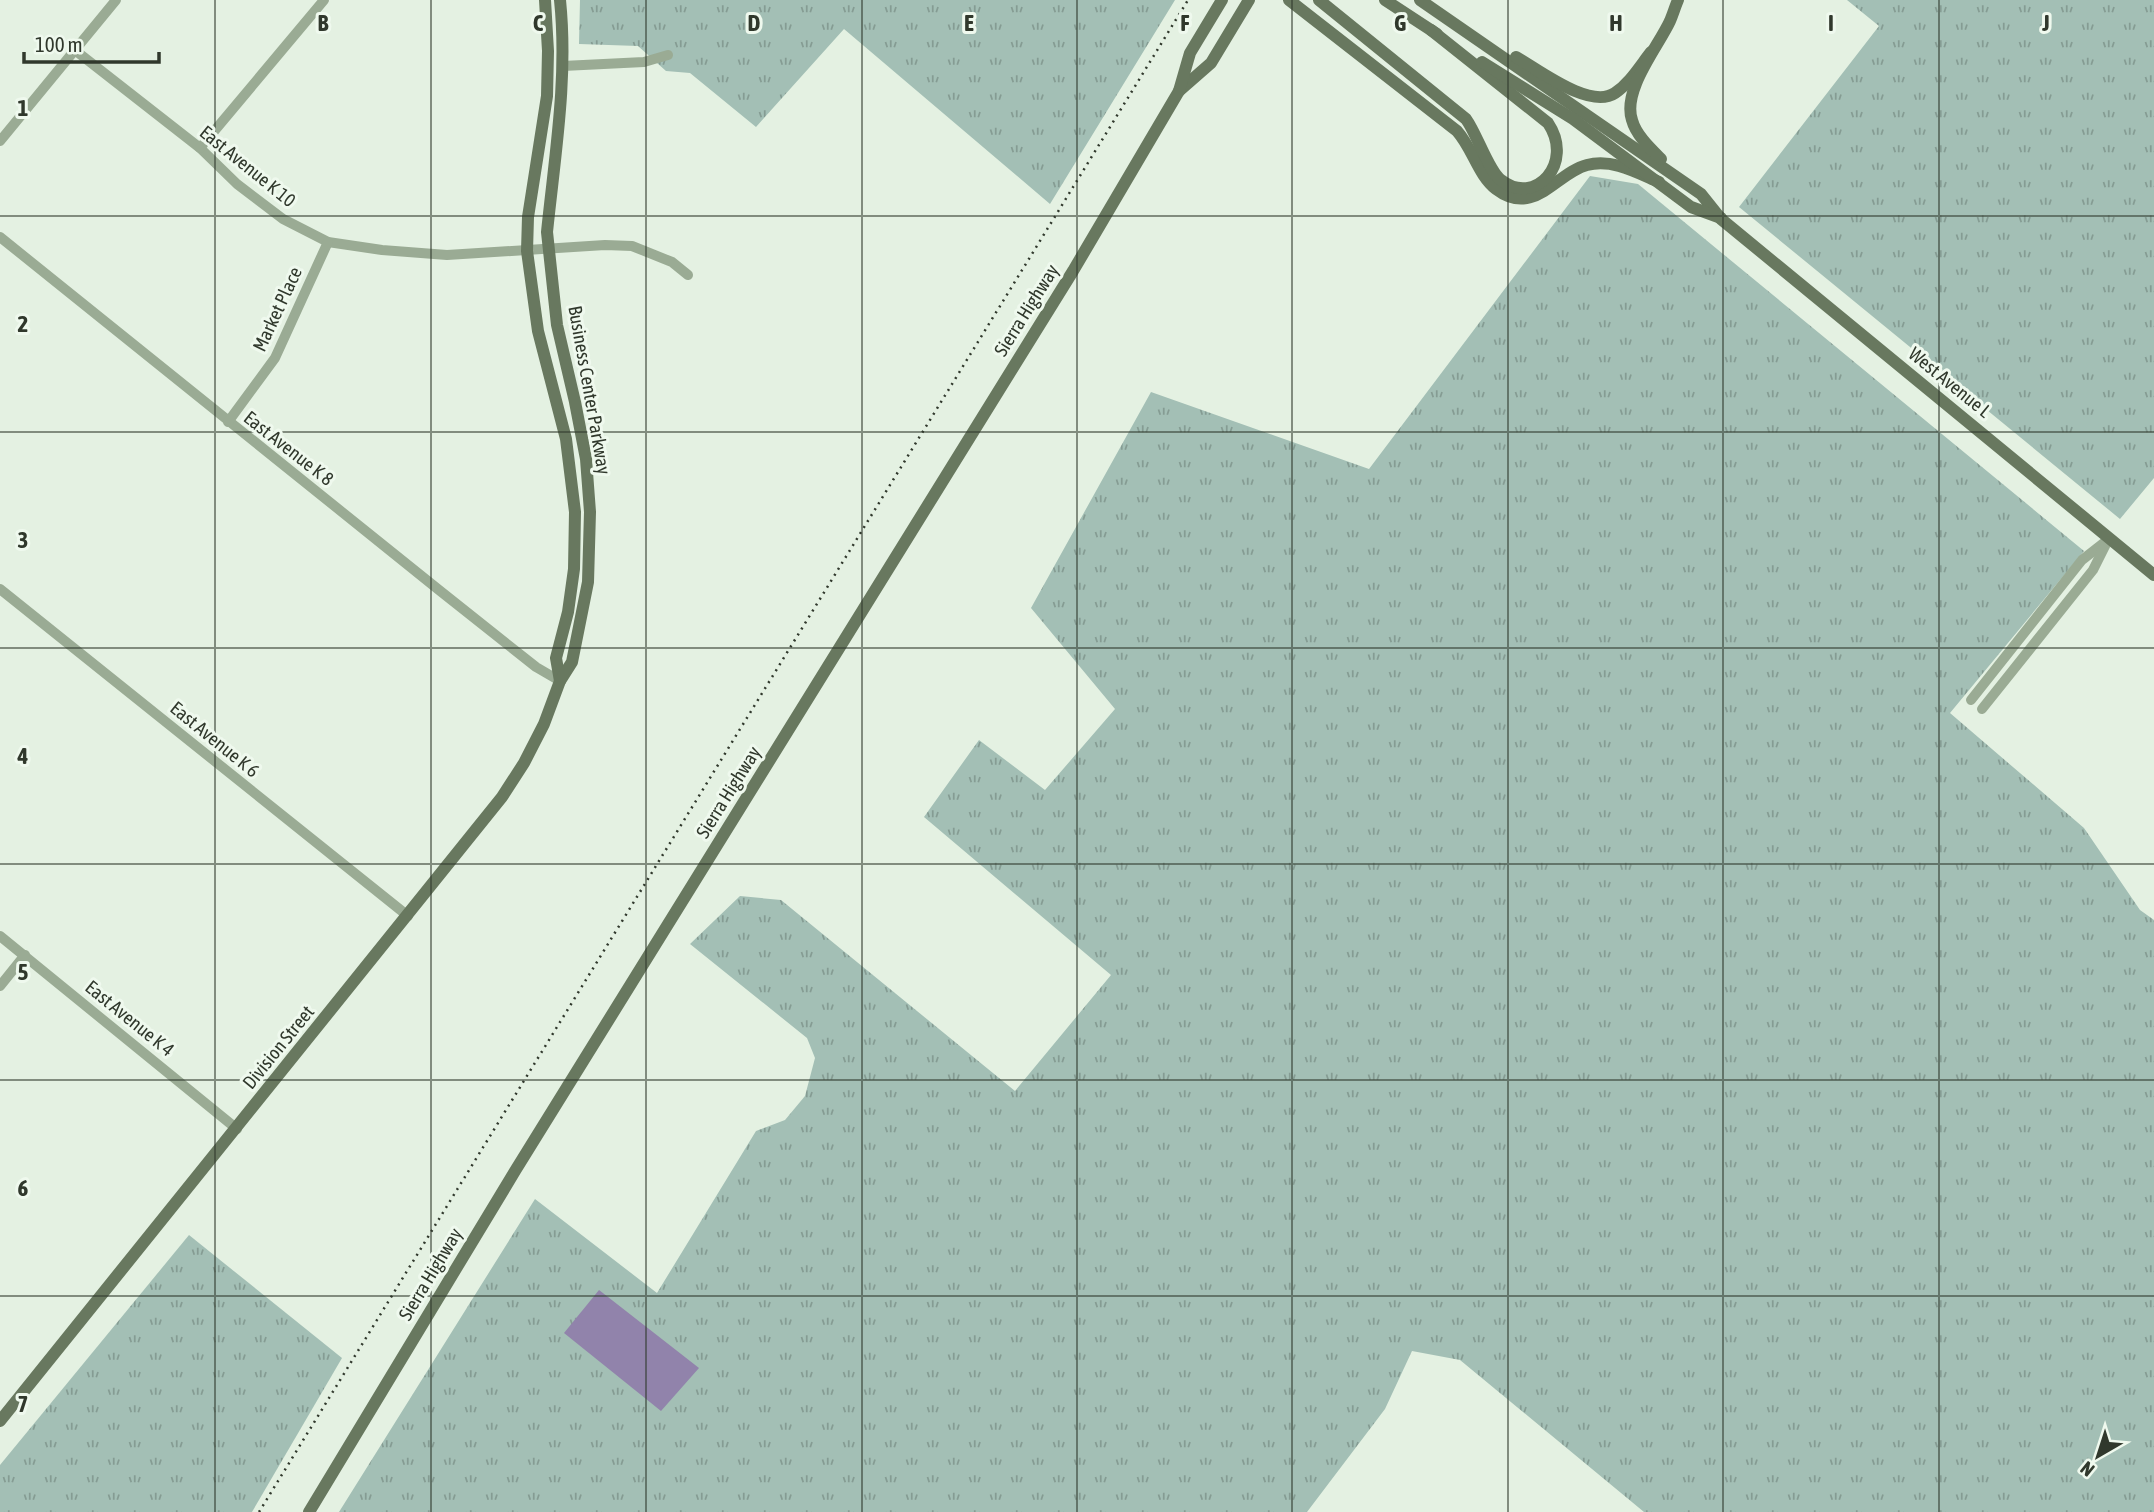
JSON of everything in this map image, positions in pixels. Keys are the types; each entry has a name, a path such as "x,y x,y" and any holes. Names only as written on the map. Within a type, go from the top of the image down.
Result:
{"main road":[{"name":"Business Center Parkway","path":"545,0 547,96 528,216 527,251 538,331 566,439 575,512 574,569 568,612 556,658 560,681"},
{"name":"Business Center Parkway","path":"560,0 563,65 560,124 547,232 557,325 586,459 590,512 585,603 572,662 560,681"},
{"name":"Sierra Highway","path":"309,1512 501,1194 1073,271 1179,91 1190,53 1222,0"},
{"name":"Sierra Highway","path":"1179,91 1211,63 1250,0"},
{"path":"1289,0 1457,131 1471,149 1488,182 1504,194 1522,198 1541,194 1576,170 1603,163 1630,169 1660,182"},
{"path":"1319,0 1466,119 1476,133 1498,178 1511,187 1521,188 1538,184 1545,179 1558,159 1557,139 1548,123 1431,30"},
{"name":"West Avenue L","path":"1385,0 1573,118 1691,207 1721,219"},
{"path":"1421,1 1588,97 1602,99 1613,95 1626,84 1651,52 1670,21 1678,0"},
{"name":"West Avenue L","path":"1421,1 1701,194 1721,219 2154,575"},
{"path":"1651,52 1630,102 1630,117 1644,141 1681,179"},
{"name":"Division Street","path":"0,1421 408,916 509,786 544,724 560,681"}],"street":[{"path":"0,141 116,0"},
{"path":"201,148 324,0"},
{"name":"East Avenue K 10","path":"76,51 201,148 237,184 283,219 328,242 447,255 605,245 632,247 672,262 688,275"},
{"path":"563,65 644,62 668,55"},
{"name":"East Avenue K 8","path":"0,237 536,667 560,681"},
{"name":"Market Place","path":"228,422 275,358 328,242"},
{"path":"1971,700 2082,560 2109,538"},
{"path":"1982,709 2093,570 2109,538"},
{"name":"East Avenue K 6","path":"0,589 408,916"},
{"name":"East Avenue K 4","path":"0,936 237,1129"},
{"path":"0,985 24,955"}],"green space":[{"path":"580,0 1175,0 1050,204 844,29 756,127 690,73 666,71 638,46 579,44"},
{"path":"1847,0 2154,0 2154,478 2120,519 1739,207 1879,26"},
{"path":"1590,176 1638,184 2084,551 1950,713 2084,828 2140,910 2154,920 2154,1512 1644,1512 1460,1360 1412,1351 1385,1409 1307,1512 339,1512 535,1199 657,1293 756,1131 785,1120 805,1096 815,1058 807,1038 690,944 740,896 781,900 1015,1091 1111,975 924,817 979,740 1045,790 1115,709 1031,608 1151,392 1369,469"},
{"path":"189,1235 342,1358 252,1512 0,1512 0,1465"}],"shaded area":[{"path":"599,1290 699,1368 661,1411 564,1333"}],"railway":[{"path":"259,1512 1188,0"}]}
